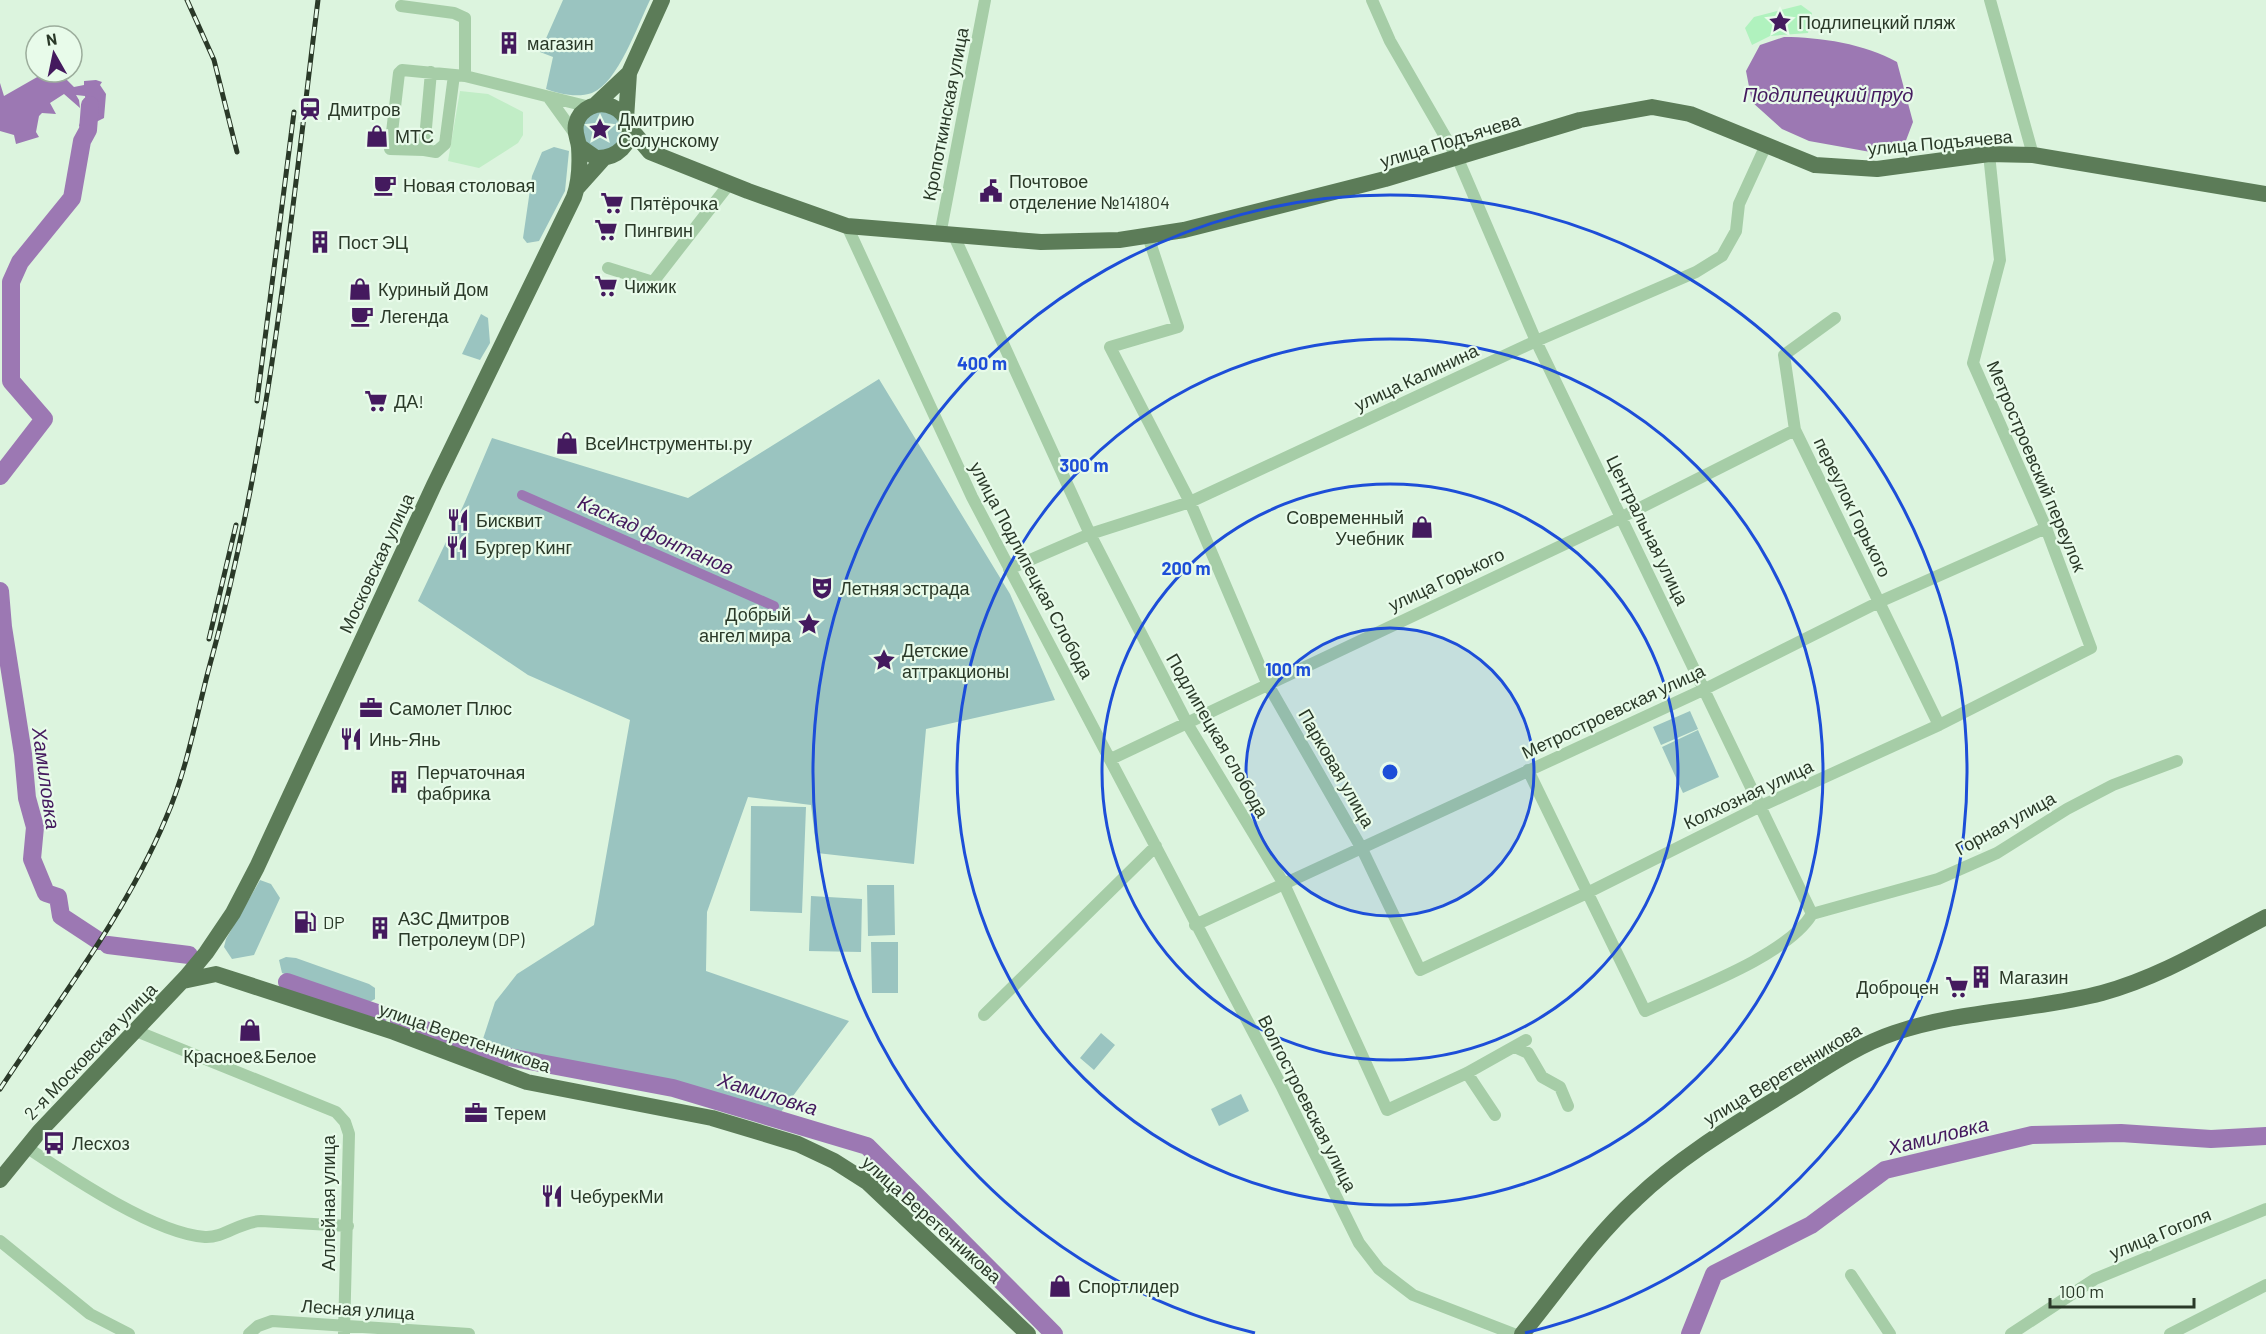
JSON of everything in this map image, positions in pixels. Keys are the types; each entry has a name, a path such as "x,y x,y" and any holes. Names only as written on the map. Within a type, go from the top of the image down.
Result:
{"main road":[{"name":"Московская улица","path":"185,979 233,913 257,867 434,485 578,187 627,142 629,73 662,0"},
{"name":"Московская улица","path":"578,187 578,118 629,73"},
{"path":"592,106 607,104 616,108 647,150"},
{"name":"улица Подъячева","path":"610,156 647,150 847,226 1041,242 1119,240 1265,212 1458,159 1580,120 1652,107 1690,114 1815,165 1877,169 1989,154 2033,155 2266,194"},
{"path":"577,140 588,155 610,156"},
{"name":"улица Веретенникова","path":"1522,1334 1634,1200 1668,1170 1704,1144 1840,1059 1870,1043 1914,1028 2065,1001 2135,982 2197,956 2266,917"},
{"name":"улица Веретенникова","path":"185,979 216,974 394,1032 527,1082 712,1118 798,1144 834,1161 867,1182 1028,1334"},
{"name":"2-я Московская улица","path":"0,1180 26,1147 185,979"}],"street":[{"name":"Кропоткинская улица","path":"947,236 986,0"},
{"name":"Центральная улица","path":"1372,0 1390,41 1458,159 1536,341 1812,914"},
{"path":"1990,0 2033,155"},
{"path":"402,6 454,13 465,18 459,75 445,144 436,152 389,147 400,71 459,75 592,106"},
{"path":"424,150 431,72"},
{"path":"548,97 577,140"},
{"name":"улица Калинина","path":"1010,569 1090,534 1190,502 1536,341 1696,272 1722,256 1736,231 1738,204 1766,145"},
{"name":"Метростроевский переулок","path":"1989,154 2000,260 1973,363 2046,528 2091,648"},
{"path":"608,268 653,282 730,183"},
{"name":"улица Подлипецкая Слобода","path":"847,226 972,497 1111,759 1195,926"},
{"name":"Подлипецкая слобода","path":"947,236 1090,534 1188,725 1284,884 1387,1110 1467,1073 1520,1043 1542,1077 1560,1087 1568,1106"},
{"name":"Парковая улица","path":"1148,236 1178,327 1110,347 1190,502 1267,683 1362,849 1420,970"},
{"name":"переулок Горького","path":"1835,318 1784,356 1795,430 1939,725"},
{"name":"улица Горького","path":"1111,759 1188,725 1267,683 1622,517 1795,430"},
{"name":"Метростроевская улица","path":"1195,926 1705,689 1879,602 2046,528"},
{"name":"Колхозная улица","path":"1420,970 1587,893 1760,807 1939,725 2091,648"},
{"name":"Горная улица","path":"1812,914 1938,879 1997,853 2067,809 2113,785 2177,761"},
{"path":"1528,770 1645,1011 1766,955 1804,929 1812,914"},
{"path":"984,1015 1156,846"},
{"name":"Волгостроевская улица","path":"1195,926 1282,1087 1359,1243 1379,1269 1413,1295 1514,1334"},
{"name":"Аллейная улица","path":"136,1031 336,1112 345,1122 349,1134 344,1330"},
{"path":"1467,1073 1495,1115"},
{"path":"26,1147 71,1178 129,1210 178,1231 205,1237 215,1236 247,1222 261,1221 348,1226"},
{"name":"улица Гоголя","path":"2011,1334 2095,1279 2266,1209"},
{"path":"4,1245 90,1314 129,1334"},
{"path":"1851,1275 1890,1334"},
{"path":"2170,1334 2266,1285"},
{"name":"Лесная улица","path":"249,1334 258,1326 272,1321 344,1330 469,1334"}],"shaded area":[{"path":"563,0 650,0 619,66 601,87 592,93 569,95 546,89 553,57 540,52"},
{"path":"460,91 488,94 523,112 523,135 518,143 479,168 448,161"},
{"path":"612,109 626,131 612,153 586,149 579,124 586,113"},
{"path":"554,147 569,151 565,191 539,241 527,243 523,238 532,176 542,152"},
{"path":"481,314 488,318 490,343 480,360 462,354"},
{"path":"879,379 1010,594 1055,700 926,729 914,864 817,853 811,805 748,797 707,912 706,971 849,1021 778,1116 482,1042 495,1002 517,974 594,925 630,720 528,675 418,601 492,438 688,498"},
{"path":"1690,711 1698,729 1661,745 1653,727"},
{"path":"1698,730 1719,777 1683,793 1662,747"},
{"path":"751,806 806,807 802,913 750,911"},
{"path":"260,880 271,884 280,898 254,955 232,959 224,947 226,939"},
{"path":"867,885 894,885 895,935 868,936"},
{"path":"811,896 862,899 861,952 809,951"},
{"path":"871,942 898,942 898,993 872,993"},
{"path":"286,957 296,958 369,984 375,988 375,999 368,1003 282,973 279,960"},
{"path":"1101,1033 1115,1045 1094,1070 1080,1058"},
{"path":"1241,1094 1249,1111 1219,1126 1211,1109"}],"sand":[{"name":"Подлипецкий пляж","path":"1801,5 1812,13 1808,33 1770,36 1752,45 1745,28 1754,17"}],"water":[{"name":"Подлипецкий пруд","path":"1784,37 1812,38 1857,46 1897,62 1913,122 1905,143 1876,153 1809,141 1782,129 1752,102 1746,71 1760,45"},
{"path":"96,80 102,82 100,85 106,94 104,118 90,125 88,130 79,126 86,105 85,96 76,95 80,108 64,94 50,103 56,114 42,113 39,116 36,132 39,137 16,144 14,135 0,131 0,83 4,96 25,84 71,84 74,87 84,85 84,81"}],"waterway":[{"name":"Хамиловка","path":"0,476 44,419 11,381 11,282 20,262 72,198 82,141 88,130 90,105"},
{"name":"Каскад фонтанов","path":"522,495 774,606"},
{"name":"Хамиловка","path":"0,591 27,798 35,827 32,859 46,893 58,897 61,916 99,941"},
{"name":"Хамиловка","path":"108,945 189,955"},
{"name":"Хамиловка","path":"287,982 380,1014"},
{"name":"Хамиловка","path":"399,1021 498,1055 673,1088 867,1146 1054,1334"},
{"name":"Хамиловка","path":"1690,1334 1714,1274 1811,1225 1885,1170 2032,1135 2121,1133 2211,1139 2266,1136"}],"railway":[{"path":"187,0 214,60 237,152"},
{"path":"0,1089 111,924 131,889 166,818 185,762 230,586 263,420 276,336 318,0"},
{"path":"257,401 294,112"},
{"path":"209,639 236,525"}],"place":[{"name":"Подлипецкий пляж","path":"1780,22"},
{"name":"магазин","path":"509,43"},
{"name":"Дмитров","path":"310,109"},
{"name":"Дмитрию Солунскому","path":"600,129"},
{"name":"МТС","path":"377,136"},
{"name":"Новая столовая","path":"385,185"},
{"name":"Почтовое отделение №141804","path":"991,191"},
{"name":"Пятёрочка","path":"612,203"},
{"name":"Пингвин","path":"606,230"},
{"name":"Пост ЭЦ","path":"320,242"},
{"name":"Чижик","path":"606,286"},
{"name":"Куриный Дом","path":"360,289"},
{"name":"Легенда","path":"362,316"},
{"name":"ДА!","path":"376,401"},
{"name":"ВсеИнструменты.ру","path":"567,443"},
{"name":"Бисквит","path":"458,520"},
{"name":"Современный Учебник","path":"1422,527"},
{"name":"Бургер Кинг","path":"457,547"},
{"name":"Летняя эстрада","path":"822,588"},
{"name":"Добрый ангел мира","path":"809,624"},
{"name":"Детские аттракционы","path":"884,660"},
{"name":"Самолет Плюс","path":"371,708"},
{"name":"Инь-Янь","path":"351,739"},
{"name":"Перчаточная фабрика","path":"399,782"},
{"name":"DP","path":"305,922"},
{"name":"АЗС Дмитров Петролеум (DP)","path":"380,928"},
{"name":"Магазин","path":"1981,977"},
{"name":"Доброцен","path":"1957,987"},
{"name":"Красное&Белое","path":"250,1030"},
{"name":"Терем","path":"476,1113"},
{"name":"Лесхоз","path":"54,1143"},
{"name":"ЧебурекМи","path":"552,1196"},
{"name":"Спортлидер","path":"1060,1286"}]}
